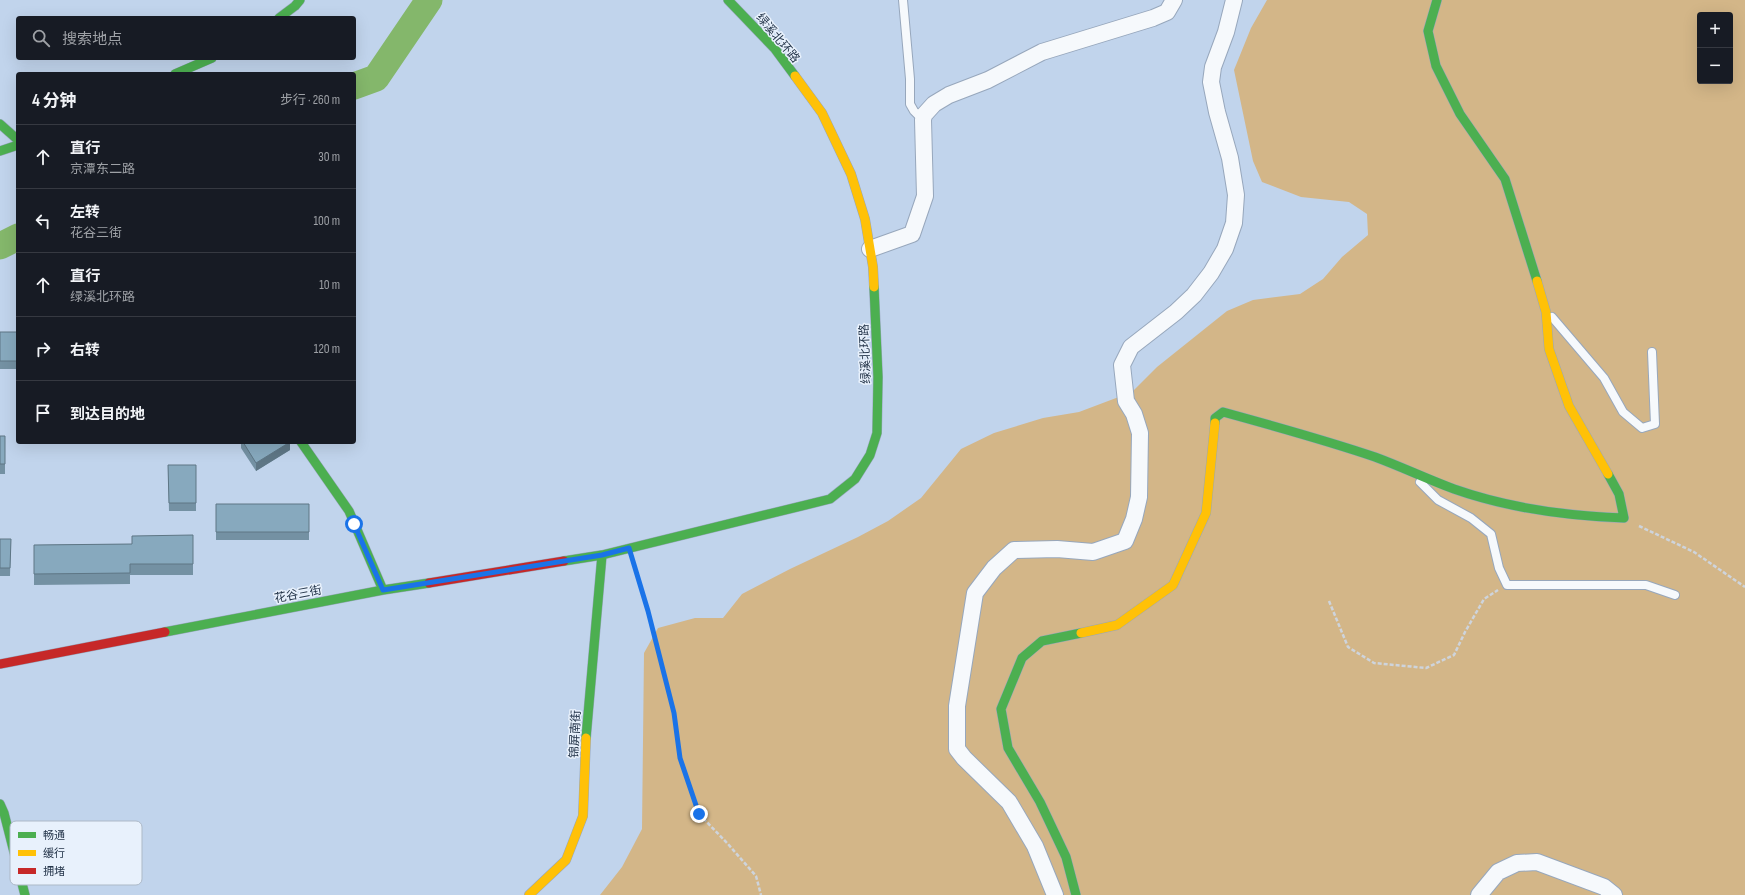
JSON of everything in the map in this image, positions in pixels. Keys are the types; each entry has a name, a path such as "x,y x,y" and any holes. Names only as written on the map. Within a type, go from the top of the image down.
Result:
{"street":[{"path":"282,16 295,6 300,0"},
{"name":"绿溪北环路","path":"602,555 830,499 854,479 870,455 877,433 878,377 873,267 865,219 851,174 822,113 775,49 728,0"},
{"path":"870,249 912,234 925,196 923,120 924,115 934,104 949,95 988,80 1042,52 1153,18 1167,12 1174,0"},
{"path":"1055,895 1035,846 1009,802 964,758 958,749 958,706 975,592 994,568 1014,550 1057,549 1093,552 1125,542 1134,519 1138,497 1140,433 1134,414 1126,401 1122,365 1131,346 1176,312 1194,295 1211,273 1225,249 1234,223 1236,195 1230,158 1217,112 1211,82 1213,67 1226,32 1234,0"},
{"path":"1076,895 1066,857 1040,802 1008,748 1001,709 1022,658 1042,641 1117,625 1173,585 1206,513 1215,418 1223,412 1327,441 1403,467 1454,489 1523,508 1595,517 1624,518 1618,494 1569,406 1549,349 1546,311 1505,179 1460,114 1436,66 1428,31 1436,0"},
{"path":"180,72 207,60"},
{"path":"0,124 16,138"},
{"path":"0,151 16,146"},
{"path":"302,444 349,511 383,590"},
{"name":"花谷三街","path":"0,664 383,590 602,555"},
{"name":"锦屏南街","path":"529,895 566,860 583,816 587,718 602,555"},
{"path":"0,804 10,840"},
{"path":"1479,895 1498,872 1517,863 1537,862 1604,887 1614,895"},
{"path":"22,885 25,895"}],"lane":[{"path":"903,0 910,79 910,104 914,112 923,120"},
{"path":"1546,311 1604,378 1623,412 1642,428 1655,424 1652,352"},
{"path":"1403,467 1438,500 1471,518 1491,534 1499,568 1507,585 1646,585 1675,595"}],"path":[{"path":"1624,518 1694,552 1745,587"},
{"path":"629,548 648,611 674,713 680,758 699,814 756,876 761,895"},
{"path":"1329,601 1348,647 1374,663 1426,668 1454,655 1484,599 1507,585"}],"shaded area":[{"path":"1267,0 1745,0 1745,895 600,895 622,867 642,829 644,653 658,628 695,618 723,618 742,594 888,521 921,498 961,449 994,433 1043,418 1079,412 1132,392 1157,367 1227,311 1253,300 1300,294 1323,279 1342,257 1368,235 1367,214 1349,202 1301,197 1262,182 1253,161 1234,70 1251,28"}],"building":[{"path":"0,332 16,332 16,361 0,361"},
{"path":"0,436 5,436 5,464 0,464"},
{"path":"244,444 287,444 256,463"},
{"path":"168,465 196,465 196,503 169,503"},
{"path":"216,504 309,504 309,532 216,532"},
{"path":"193,535 193,564 130,564 130,573 34,574 34,545 132,544 132,536"},
{"path":"0,539 11,539 10,568 0,568"}],"waterway":[{"path":"356,85 376,78 429,0"},
{"path":"0,246 16,238"}],"traffic: fast":[{"path":"282,16 295,6 300,0"},
{"path":"728,0 775,49 795,76"},
{"path":"1437,0 1428,31 1436,66 1460,114 1505,179 1537,281"},
{"path":"180,72 207,60"},
{"path":"0,124 16,138"},
{"path":"0,151 16,146"},
{"path":"564,561 602,555 830,499 855,479 870,455 877,433 878,377 874,287"},
{"path":"1215,423 1215,418 1223,412 1375,457 1474,496 1516,506 1559,513 1624,518 1619,494 1608,474"},
{"path":"302,444 349,511 383,590"},
{"path":"586,738 602,555"},
{"path":"165,632 383,590 429,583"},
{"path":"1076,895 1066,857 1040,802 1008,748 1001,709 1022,658 1042,641 1081,633"},
{"path":"0,804 10,836"},
{"path":"22,885 25,895"}],"traffic: slow":[{"path":"795,76 822,113 851,174 865,219 873,267 874,287"},
{"path":"1537,281 1546,312 1549,349 1569,406 1608,474"},
{"path":"1081,633 1117,625 1173,585 1206,513 1215,423"},
{"path":"529,895 566,860 583,816 586,738"}],"traffic: jam":[{"path":"429,583 564,561"},
{"path":"0,664 165,632"}],"route":[{"path":"354,524 383,590 602,555 629,548 648,611 674,713 680,758 699,814"}]}
